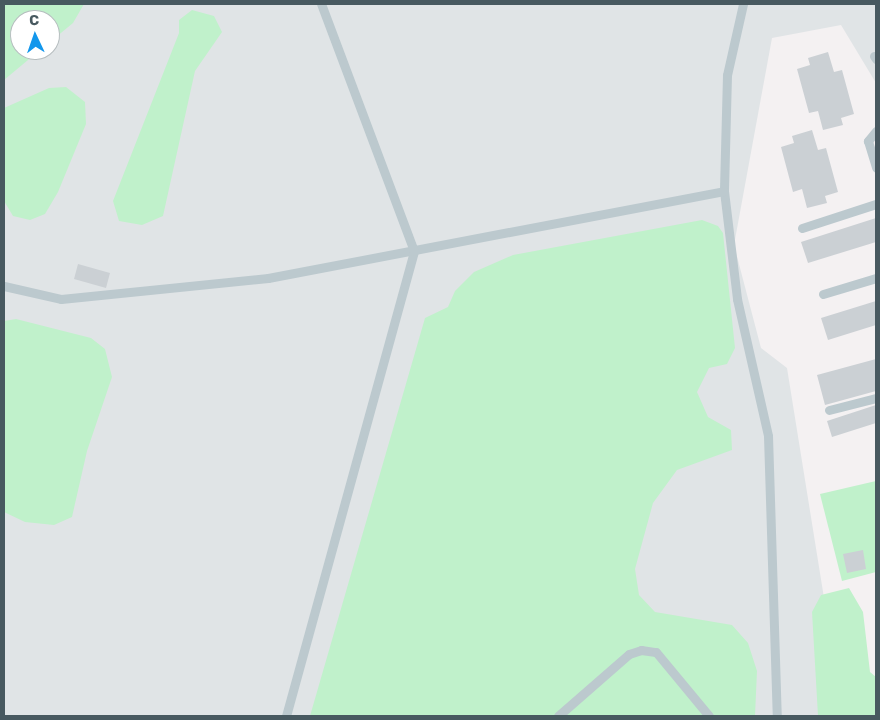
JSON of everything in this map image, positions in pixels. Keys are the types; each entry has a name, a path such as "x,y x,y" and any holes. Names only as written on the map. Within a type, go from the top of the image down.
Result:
{"lane":[{"path":"286,716 414,251 322,4"},
{"path":"743,4 727,74 724,191 737,299 768,436 777,716"},
{"path":"876,131 868,141 876,168"},
{"path":"4,286 61,299 268,278 724,191"},
{"path":"802,228 876,204"},
{"path":"823,294 876,278"},
{"path":"829,410 876,398"},
{"path":"558,716 630,654 641,650 656,652 708,716"}],"shaded area":[{"path":"4,4 876,4 876,83 841,25 772,38 734,245 761,348 787,368 843,716 4,716"}],"green space":[{"path":"4,4 84,4 73,23 60,34 60,10 10,10 10,60 28,60 4,80"},
{"path":"192,10 214,16 222,32 195,71 163,216 142,225 119,221 113,201 179,33 179,20"},
{"path":"66,87 85,102 86,124 58,192 45,214 30,220 13,216 4,201 4,108 49,88"},
{"path":"702,220 718,226 723,233 735,348 727,364 709,368 697,392 708,417 731,430 732,450 677,470 653,503 635,569 639,595 655,612 732,625 748,643 757,671 755,716 310,716 425,318 448,307 455,291 474,272 513,255"},
{"path":"16,319 91,338 105,349 112,377 87,451 72,517 54,525 25,522 4,512 4,321"},
{"path":"876,481 876,572 842,581 820,494"},
{"path":"849,588 863,612 870,672 876,677 876,716 818,716 812,612 821,595"}],"building":[{"path":"828,52 834,72 842,70 854,114 841,118 843,125 823,130 818,111 809,113 797,69 810,65 808,58"},
{"path":"812,130 818,150 826,148 838,192 825,196 827,203 807,208 802,189 793,192 781,147 794,143 792,136"},
{"path":"876,218 876,242 808,263 801,242"},
{"path":"78,264 110,273 106,288 74,279"},
{"path":"876,301 876,325 828,340 821,318"},
{"path":"876,359 876,391 825,405 817,375"},
{"path":"876,405 876,423 832,437 827,421"},
{"path":"863,550 866,569 847,573 843,554"}]}
